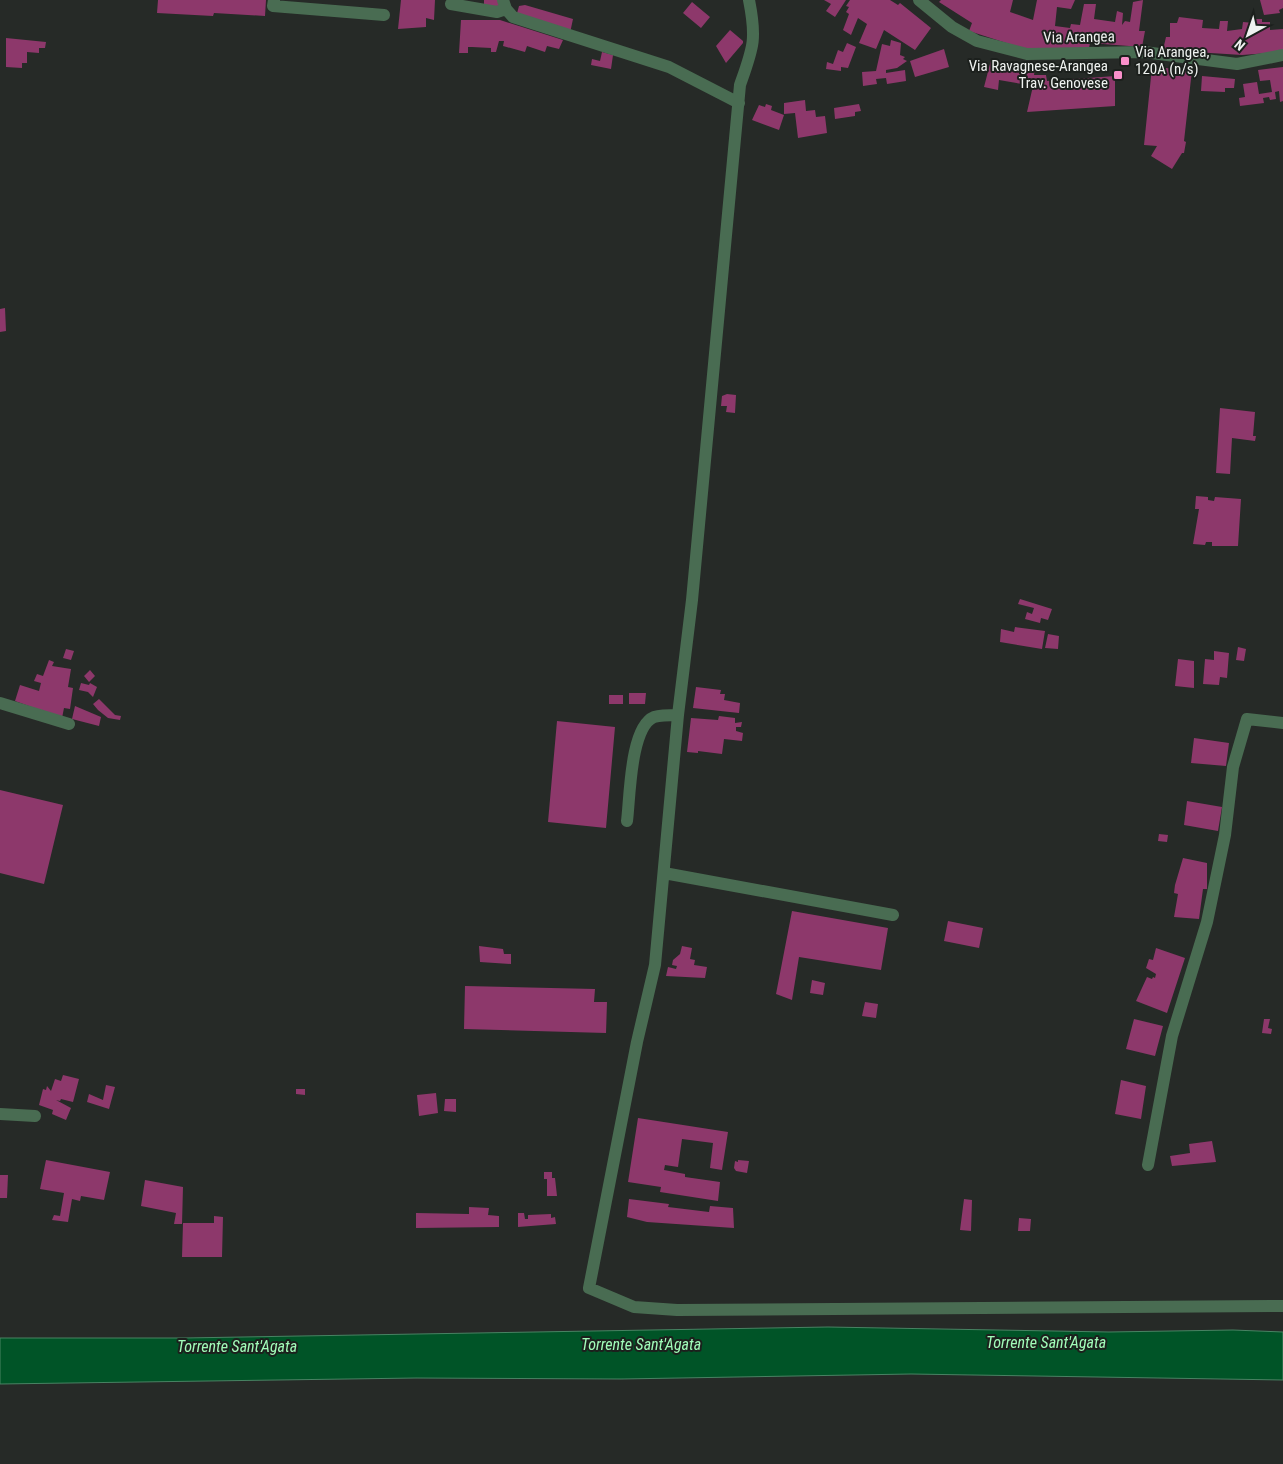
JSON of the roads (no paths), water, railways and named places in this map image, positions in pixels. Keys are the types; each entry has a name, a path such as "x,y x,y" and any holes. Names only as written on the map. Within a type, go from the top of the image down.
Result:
{"street":[{"path":"274,0 273,6 384,15"},
{"path":"748,0 753,24 754,46 740,85 740,103 692,600 678,714 655,965 637,1042 589,1288 634,1307 678,1310 1283,1306"},
{"name":"Via Arangea","path":"919,0 952,27 977,42 1027,54 1144,52 1237,64 1283,55"},
{"path":"451,4 497,12 504,5 513,17 670,67 740,103"},
{"path":"0,703 69,724"},
{"path":"627,821 635,750 640,730 653,717 678,714"},
{"path":"1148,1165 1172,1036 1207,922 1225,835 1233,767 1247,719 1283,723"},
{"path":"664,873 893,914"},
{"path":"0,1114 35,1116"}],"water":[{"name":"Torrente Sant'Agata","path":"828,1327 1109,1332 1233,1330 1283,1332 1283,1380 911,1374 621,1379 416,1378 0,1384 0,1338 184,1338"}],"place":[{"name":"Via Arangea, 120A (n/s)","path":"1125,61"},
{"name":"Via Ravagnese-Arangea Trav. Genovese","path":"1118,75"}]}
